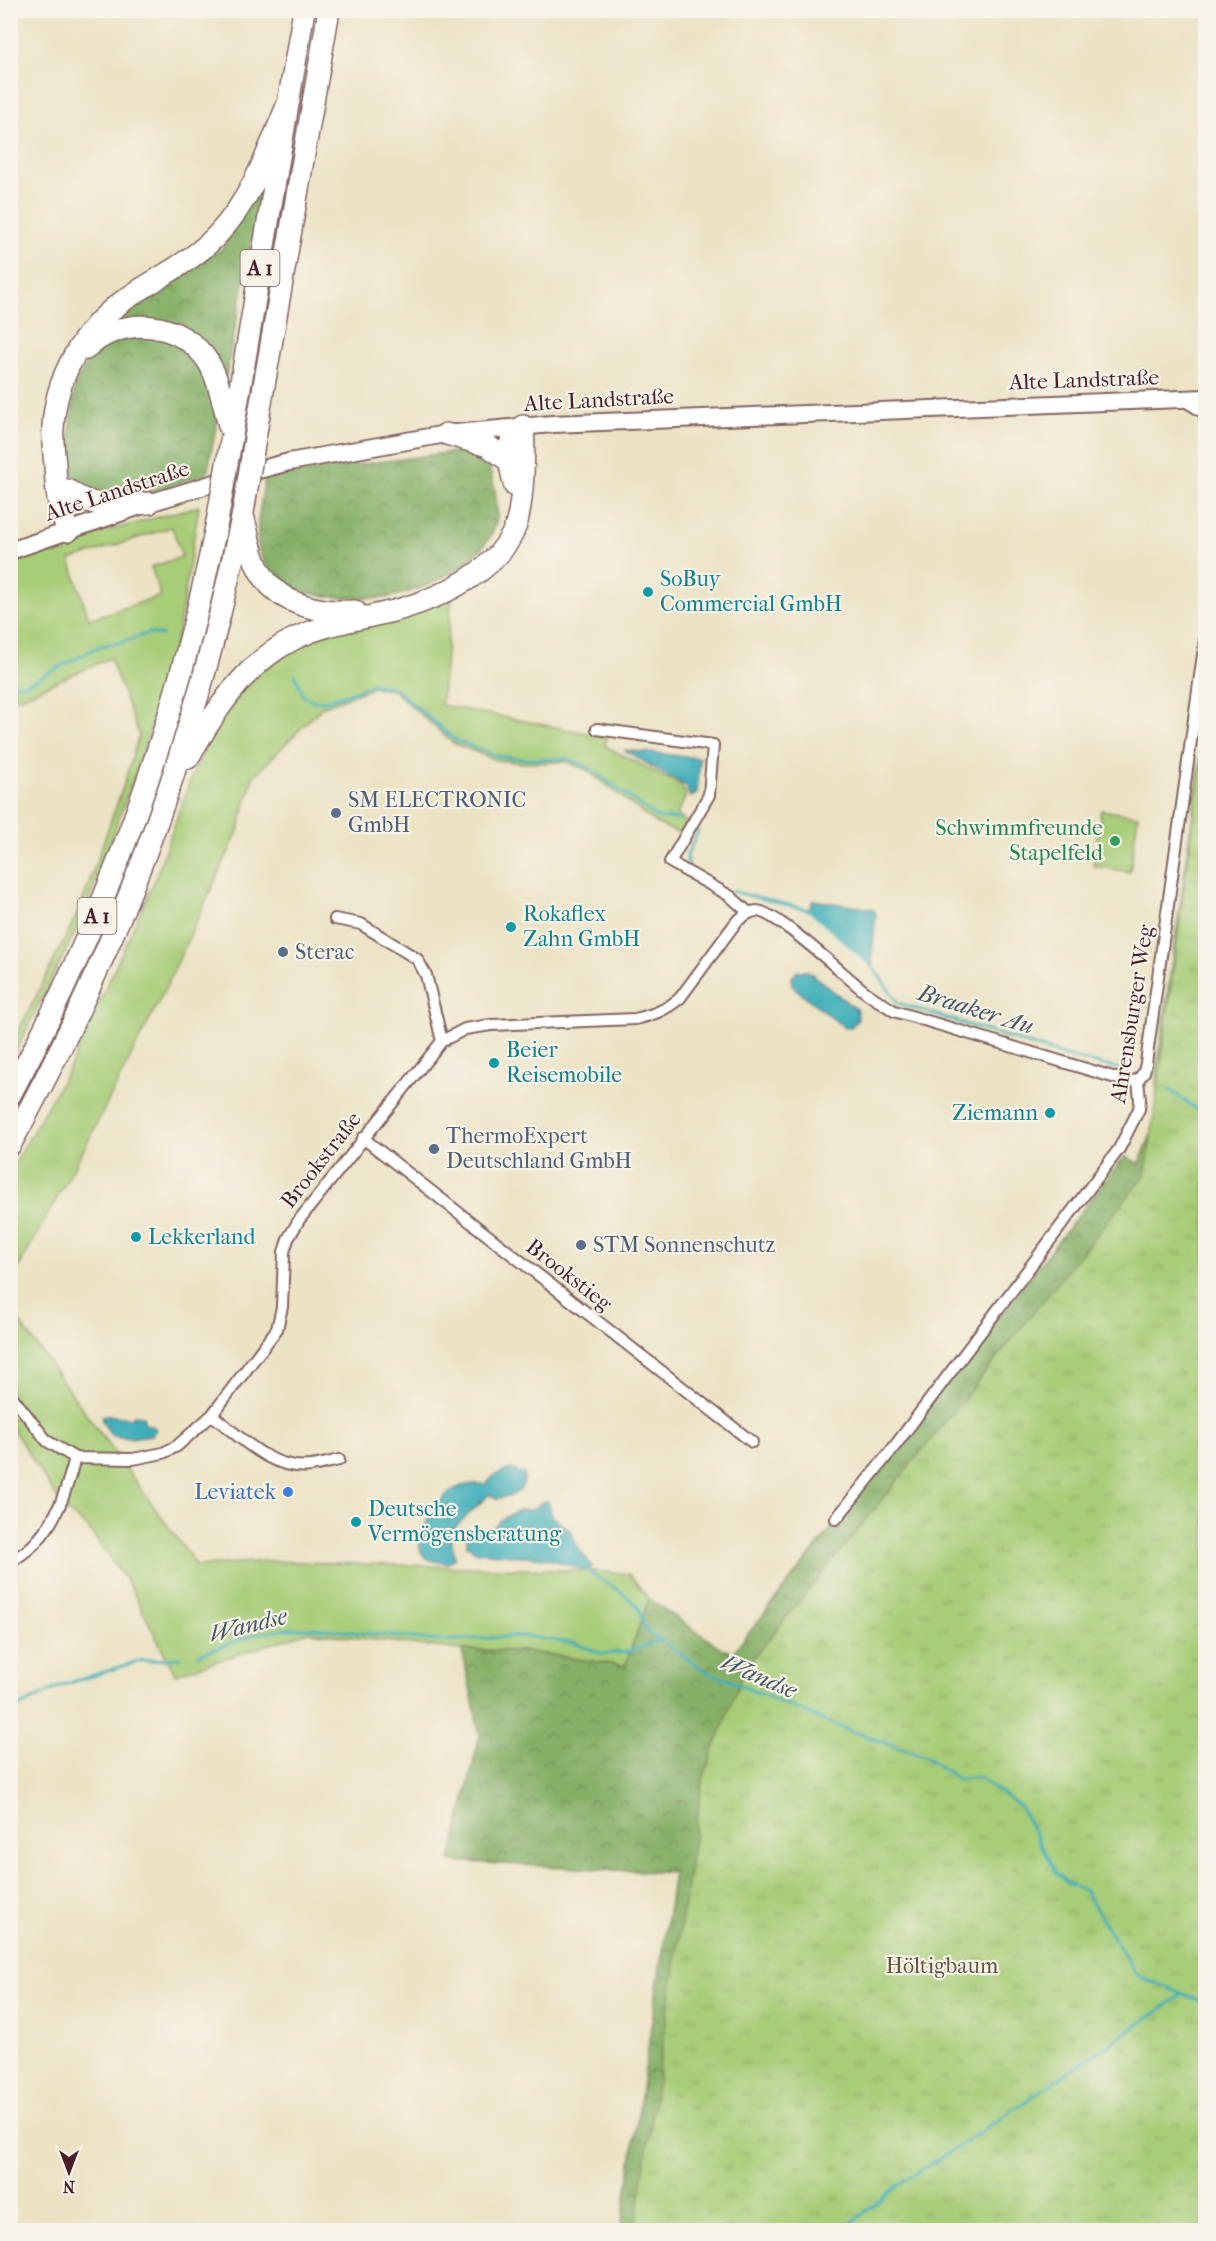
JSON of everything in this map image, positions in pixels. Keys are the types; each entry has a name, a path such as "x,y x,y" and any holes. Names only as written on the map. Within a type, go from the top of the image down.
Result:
{"highway":[{"name":"A 1","path":"10,1095 48,1025 96,917 131,829 171,707 197,612 217,522 304,10"},
{"name":"A 1","path":"10,1145 68,1035 118,924 168,792 196,702 219,618 243,513 329,10"},
{"path":"68,531 58,504 52,430 59,390 70,364 86,337 112,309 193,257 220,232 241,205 253,183 289,101"},
{"path":"70,364 92,343 118,329 147,325 166,329 188,340 209,363 232,435"},
{"path":"519,501 509,461 509,443 513,435 524,426"},
{"path":"168,792 202,734 234,688 252,668 272,652 292,640 321,628 352,618 400,609 454,588 496,556 515,527 524,448 524,426"},
{"path":"446,434 488,446 509,461"},
{"path":"55,463 68,490 73,516 68,531"},
{"path":"68,490 81,500 92,503 115,505 149,503"},
{"path":"243,513 256,563 271,587 283,596 314,609 343,612 400,609"}],"main road":[{"name":"Alte Landstraße","path":"10,551 149,503 247,473 363,447 446,434 524,426 1206,398"}],"street":[{"path":"1182,398 1206,414"},
{"name":"Ahrensburger Weg","path":"836,1519 891,1451 1119,1149 1139,1109 1138,1080 1144,1072 1146,1063 1206,633"},
{"path":"597,729 712,745 709,795 670,862 730,896 749,913 757,911 764,913 790,930 865,992 894,1011 1116,1078 1138,1080"},
{"name":"Brookstraße","path":"75,1458 132,1459 163,1453 189,1438 212,1415 277,1329 282,1307 284,1252 292,1230 442,1041 465,1029 491,1025 635,1019 653,1015 668,1008 680,998 737,921 749,913"},
{"path":"335,919 361,924 417,959 426,975 442,1041"},
{"name":"Brookstieg","path":"363,1138 752,1442"},
{"path":"10,1394 47,1441 75,1458 66,1492 49,1526 35,1543 10,1563"},
{"path":"212,1415 258,1451 280,1463 309,1467 339,1460"}],"green space":[{"path":"264,178 207,474 135,497 90,495 73,475 69,441 75,384 110,318 160,285 222,249"},
{"path":"477,449 492,476 496,522 490,536 480,549 452,572 436,581 403,594 385,598 332,597 304,592 291,586 270,570 262,558 259,550 258,530 265,477"},
{"path":"199,506 178,633 146,744 84,914 11,1061 11,1047 80,908 139,735 110,658 19,698 11,696 11,565 59,544","holes":["172,527 182,557 151,567 161,596 89,619 70,560"]},
{"path":"452,596 441,705 607,737 605,746 680,785 685,792 685,798 677,815 687,822 682,832 678,833 656,823 585,769 566,762 523,763 496,760 453,743 393,690 374,687 322,707 253,777 239,829 166,987 84,1149 11,1281 11,1170 72,1063 155,879 192,776 208,739 253,676 317,636"},
{"name":"Höltigbaum","path":"1205,726 1205,2230 621,2230 674,1873 450,1861 480,1735 462,1650 523,1651 625,1666 649,1599 721,1648 733,1653 1125,1156 1139,1164 1158,1117 1156,1074"},
{"name":"Höltigbaum","path":"1205,731 1205,2230 635,2230 703,1779 744,1670 1146,1174"},
{"name":"Schwimmfreunde Stapelfeld","path":"1101,810 1138,816 1130,872 1093,866"},
{"path":"10,1309 197,1566 266,1561 629,1574 649,1599 625,1666 523,1651 462,1650 309,1632 175,1674 130,1586 88,1528 64,1509 11,1426"}],"water":[{"path":"624,750 700,758 697,793 692,797 689,796 687,787"},
{"path":"813,900 872,909 876,914 873,967 809,910"},
{"path":"798,971 808,971 857,1010 858,1019 851,1027 845,1028 792,986 792,977"},
{"path":"134,1415 143,1416 145,1424 153,1426 156,1430 151,1435 130,1438 112,1436 102,1421 102,1416 131,1418"},
{"path":"510,1469 524,1474 520,1490 497,1499 490,1494 456,1526 451,1539 455,1558 448,1563 434,1561 424,1556 420,1540 431,1514 446,1495 465,1485 486,1484 495,1475"},
{"path":"548,1501 552,1516 570,1530 579,1550 592,1566 588,1571 546,1558 478,1552 467,1546 467,1536 474,1528 491,1530 500,1520 519,1510 532,1510 542,1502"}],"waterway":[{"name":"Braaker Au","path":"10,685 27,684 100,646 123,642 149,633 162,635"},
{"name":"Braaker Au","path":"295,675 304,697 315,701 326,701 373,685 394,688 455,740 497,756 523,759 567,759 586,766 658,818 679,819"},
{"name":"Braaker Au","path":"688,869 687,855 698,831"},
{"name":"Braaker Au","path":"731,891 809,910 873,967 898,1003 1070,1057 1125,1070"},
{"name":"Braaker Au","path":"1168,1089 1206,1116"},
{"path":"588,1571 638,1606 646,1631 659,1639"},
{"name":"Wandse","path":"198,1655 256,1634 281,1629 314,1628 441,1641 522,1636 574,1643 603,1654 627,1652 660,1640 704,1670 835,1725 926,1757 959,1780 977,1777 1020,1806 1056,1873 1067,1883 1085,1891 1135,1973 1206,2003"},
{"name":"Wandse","path":"10,1711 60,1686 139,1661 181,1658"},
{"path":"843,2230 906,2179 954,2150 1183,1994"}],"place":[{"name":"SoBuy Commercial GmbH","path":"648,592"},
{"name":"SM ELECTRONIC GmbH","path":"336,813"},
{"name":"Schwimmfreunde Stapelfeld","path":"1115,841"},
{"name":"Rokaflex Zahn GmbH","path":"511,927"},
{"name":"Sterac","path":"283,952"},
{"name":"Beier Reisemobile","path":"494,1063"},
{"name":"Ziemann","path":"1050,1113"},
{"name":"ThermoExpert Deutschland GmbH","path":"434,1149"},
{"name":"Lekkerland","path":"136,1237"},
{"name":"STM Sonnenschutz","path":"581,1245"},
{"name":"Leviatek","path":"288,1492"},
{"name":"Deutsche Vermögensberatung","path":"356,1522"}]}
